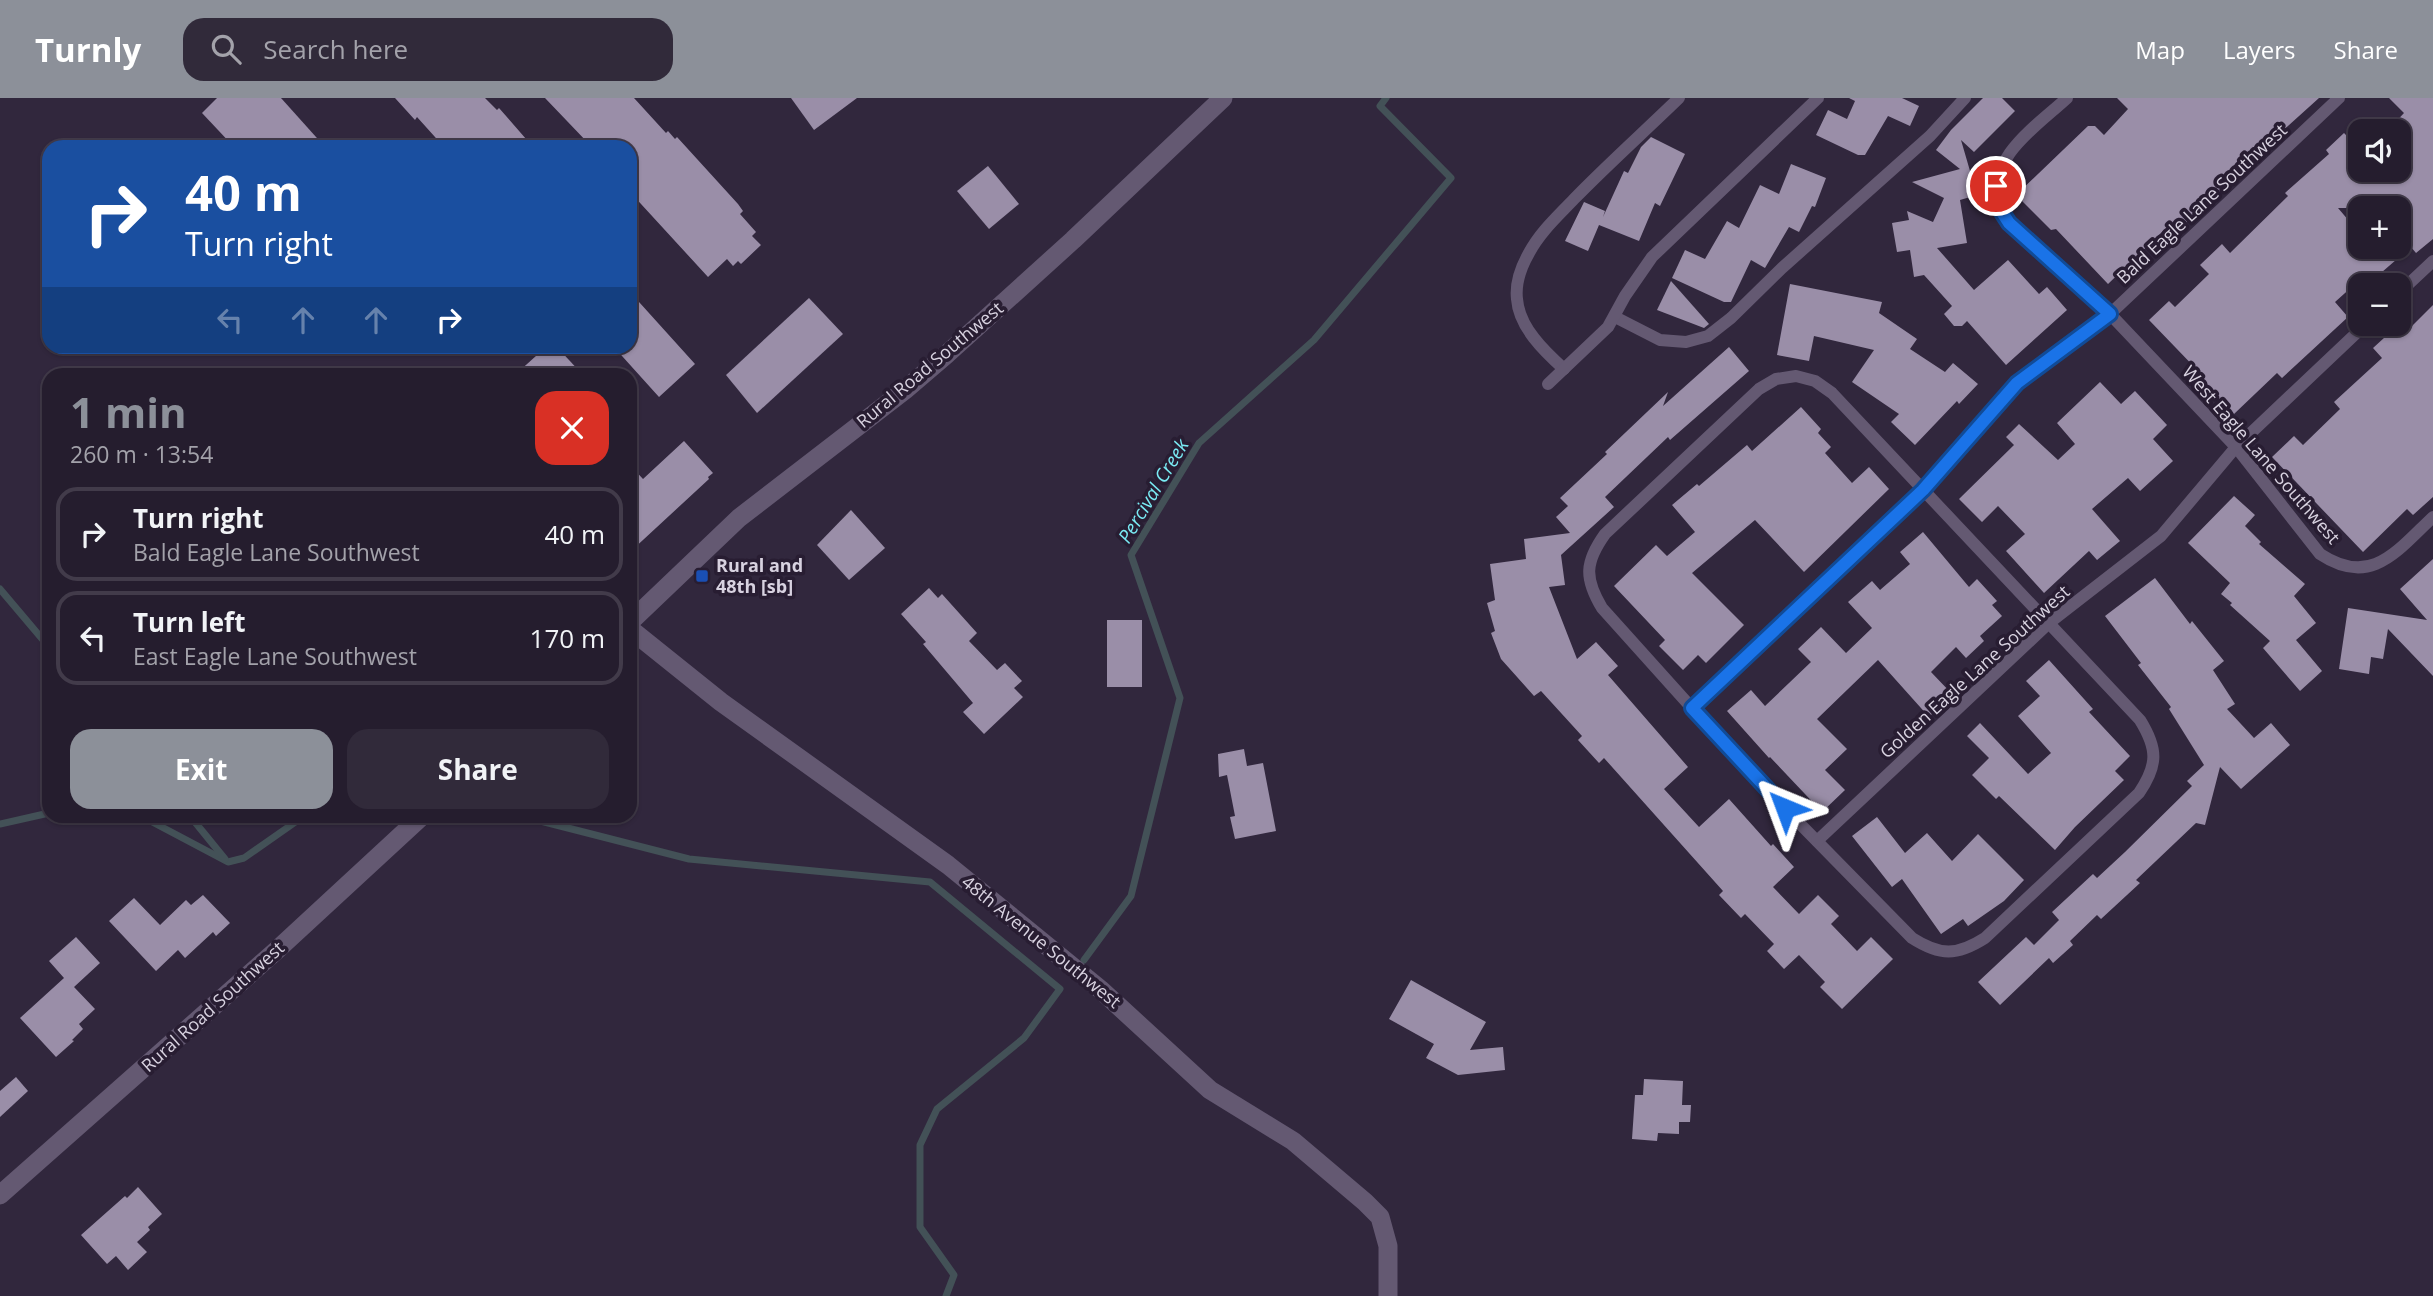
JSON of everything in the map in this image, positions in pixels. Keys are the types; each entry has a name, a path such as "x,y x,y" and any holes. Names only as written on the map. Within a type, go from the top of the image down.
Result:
{"street":[{"name":"Rural Road Southwest","path":"637,615 739,518 905,390 947,354 1073,240 1223,98"},
{"name":"48th Avenue Southwest","path":"637,635 721,702 948,865 1100,989 1210,1090 1293,1140 1366,1202 1380,1217 1388,1246 1388,1296"},
{"name":"Rural Road Southwest","path":"0,1195 278,949 414,823"}],"lane":[{"path":"1564,369 1537,342 1522,319 1516,300 1518,276 1530,251 1547,228 1595,177 1679,98"},
{"path":"1549,384 1615,317 1625,296 1652,257 1818,98"},
{"path":"1615,317 1660,340 1686,342 1708,336 1930,136 1965,98"},
{"name":"West Eagle Lane Southwest","path":"2067,98 2012,150 2000,166 1996,186 1998,206 2009,223 2110,314 2235,447 2320,554 2337,565 2357,569 2376,565 2393,555 2433,517"},
{"name":"Bald Eagle Lane Southwest","path":"1692,708 1923,490 2017,383 2110,314 2339,98"},
{"path":"2411,282 2433,261"},
{"name":"Golden Eagle Lane Southwest","path":"1817,841 2049,623 2161,536 2235,447 2354,336"},
{"path":"1796,376 1815,381 1832,393 1923,490 2140,720 2151,737 2155,757 2150,777 2139,793 2072,857 1985,938 1968,949 1949,953 1929,949 1912,938 1753,776 1602,608 1591,590 1588,570 1593,551 1605,534 1759,389 1776,379 1796,376"}],"building":[{"path":"217,98 281,98 319,140 227,140 202,113"},
{"path":"395,98 485,98 497,110 499,108 527,140 438,140 417,117 415,120"},
{"path":"545,98 634,98 666,133 668,131 675,139 677,137 738,204 743,211 740,214 756,232 752,236 761,245 741,264 738,261 733,266 727,259 708,277 637,200 637,140 585,140"},
{"path":"791,98 857,98 814,130"},
{"path":"1849,98 1902,98 1919,106 1910,126 1888,116 1865,155 1858,155 1816,135 1828,110 1847,119 1855,101"},
{"path":"1983,98 2002,98 2015,111 1974,152 1961,140 1977,195 1960,200 1967,243 1937,248 1974,290 2008,260 2039,294 2047,287 2067,310 2006,365 1967,321 1962,326 1954,326 1944,314 1952,306 1924,275 1914,277 1910,250 1897,252 1892,223 1909,220 1907,211 1933,222 1944,198 1912,182 1960,169 1936,150 1951,130"},
{"path":"2117,98 2319,98 2170,237 2164,230 2108,284 2056,229 2051,230 2016,195 2088,126 2095,126 2104,135 2128,109"},
{"path":"2389,98 2433,98 2433,239 2416,253 2411,247 2411,196 2348,196 2348,208 2338,208 2348,220 2348,259 2397,259 2381,273 2348,273 2348,290 2335,302 2348,317 2282,378 2277,373 2234,414 2199,378 2202,375 2149,320 2169,301 2175,307 2209,274 2200,265 2222,244 2230,253 2288,196 2285,193 2329,154 2326,150 2344,133 2348,135 2348,182 2411,182 2411,119 2398,119 2404,113"},
{"path":"1651,137 1685,154 1660,206 1655,203 1639,241 1599,225 1588,251 1565,241 1584,202 1605,211 1603,217 1624,171 1628,173 1641,147"},
{"path":"1791,164 1826,178 1815,207 1812,206 1799,232 1789,227 1765,268 1751,260 1731,302 1724,302 1672,278 1685,250 1705,259 1727,221 1739,228 1760,185 1779,194"},
{"path":"988,166 1019,204 989,229 957,191"},
{"path":"1671,281 1709,324 1704,328 1657,310"},
{"path":"1790,284 1882,302 1879,313 1917,339 1910,349 1945,372 1953,363 1978,384 1959,404 1957,401 1915,445 1891,422 1899,414 1852,382 1874,350 1814,336 1809,361 1777,355"},
{"path":"809,298 843,334 757,413 726,375"},
{"path":"637,300 695,364 659,397 637,373 637,368 633,368 620,354 637,354"},
{"path":"2433,305 2433,497 2413,515 2407,509 2363,552 2272,457 2294,436 2303,445 2340,409 2334,402 2382,358 2373,348 2386,336 2411,336 2411,327"},
{"path":"1729,347 1749,371 1670,440 1668,437 1605,497 1614,507 1561,555 1565,585 1549,587 1577,659 1596,642 1618,666 1608,675 1688,767 1664,789 1699,827 1729,799 1771,846 1773,844 1794,867 1773,887 1799,914 1818,895 1839,916 1831,924 1857,951 1871,937 1893,959 1842,1009 1820,987 1825,982 1799,955 1784,969 1767,951 1774,944 1745,914 1741,918 1719,895 1723,891 1604,758 1599,763 1578,740 1582,736 1541,691 1534,696 1501,659 1491,633 1495,631 1487,603 1495,600 1490,564 1526,559 1524,539 1570,533 1556,517 1568,506 1560,498 1668,392 1663,406"},
{"path":"538,354 563,354 576,368 523,368"},
{"path":"2100,382 2121,404 2135,391 2167,425 2153,439 2173,461 2140,491 2128,478 2092,509 2120,541 2097,560 2089,551 2044,593 2006,551 2025,534 1998,506 1982,522 1959,499 2014,445 2006,437 2019,424 2058,460 2075,444 2057,423"},
{"path":"1801,407 1821,429 1818,433 1831,447 1825,453 1852,483 1869,467 1889,489 1804,572 1755,520 1692,573 1744,625 1706,663 1698,655 1683,670 1659,646 1665,640 1614,586 1656,545 1667,556 1695,532 1672,505 1747,445 1752,451"},
{"path":"684,441 713,473 637,546 637,473 643,479"},
{"path":"2234,496 2255,515 2245,526 2261,542 2259,544 2305,584 2294,596 2316,623 2296,640 2322,671 2300,691 2263,648 2270,641 2221,594 2230,583 2188,543"},
{"path":"851,510 885,548 849,580 817,545"},
{"path":"1923,532 1969,587 1977,579 1997,601 1992,605 2002,616 1980,636 1984,641 1966,658 1956,647 1931,672 1952,694 1929,717 1878,660 1817,719 1847,749 1825,770 1845,790 1822,812 1727,711 1751,690 1765,706 1811,662 1798,649 1821,627 1846,653 1872,628 1848,602 1872,581 1880,590 1910,564 1900,552"},
{"path":"2433,559 2433,676 2388,629 2383,659 2371,657 2369,674 2339,669 2348,608 2427,620 2400,589"},
{"path":"2155,578 2190,624 2192,621 2224,661 2213,670 2235,704 2227,709 2254,738 2271,723 2290,745 2241,789 2220,767 2205,825 2196,823 2136,880 2140,883 2101,919 2097,915 2070,941 2073,945 2053,963 2049,958 2000,1005 1978,982 2026,937 2034,945 2059,920 2052,912 2093,874 2097,878 2125,852 2192,786 2187,781 2204,765 2169,709 2171,707 2105,616"},
{"path":"929,588 938,598 942,594 977,633 969,641 997,670 1005,663 1022,681 1014,688 1023,697 984,734 963,712 973,703 901,614"},
{"path":"1107,620 1142,620 1142,687 1107,687"},
{"path":"2049,660 2093,709 2089,712 2130,756 2115,771 2124,780 2055,850 1999,796 1996,799 1972,775 1989,758 1967,736 1980,723 2028,774 2051,753 2018,716 2040,696 2026,681"},
{"path":"1244,749 1247,766 1263,763 1276,831 1235,839 1230,817 1235,816 1227,775 1219,777 1218,754"},
{"path":"1877,817 1905,853 1927,833 1952,861 1978,834 2024,880 2004,901 1968,926 1963,919 1941,934 1902,879 1892,887 1852,836"},
{"path":"203,895 230,923 216,936 213,932 185,958 178,950 156,971 109,921 134,898 160,925 186,900 191,905"},
{"path":"76,937 100,963 74,987 95,1009 79,1024 83,1029 72,1040 74,1041 56,1057 20,1018 64,978 49,961"},
{"path":"1411,980 1486,1022 1470,1050 1503,1047 1505,1070 1458,1075 1426,1058 1434,1044 1389,1019"},
{"path":"16,1077 28,1091 0,1117 0,1091"},
{"path":"1644,1079 1683,1081 1682,1105 1691,1105 1690,1122 1679,1122 1679,1134 1658,1133 1657,1141 1632,1139 1635,1095 1643,1095"},
{"path":"138,1187 162,1214 137,1242 147,1252 128,1270 116,1256 107,1264 81,1235"}],"waterway":[{"name":"Percival Creek","path":"1084,960 1131,896 1180,698 1131,555 1199,443 1314,340 1451,178 1380,106 1386,98"},
{"path":"0,589 42,639"},
{"path":"0,824 42,815"},
{"path":"154,823 228,862 244,858 294,823"},
{"path":"196,823 225,859"},
{"path":"548,823 689,859 930,882 1060,989 1024,1038 937,1109 920,1145 920,1227 954,1275 946,1296"}],"place":[{"name":"Rural and 48th [sb]","path":"702,576"}],"route":[{"path":"1785,808 1692,708 1923,490 2017,383 2110,314 2009,223 1998,206 1996,186"}]}
